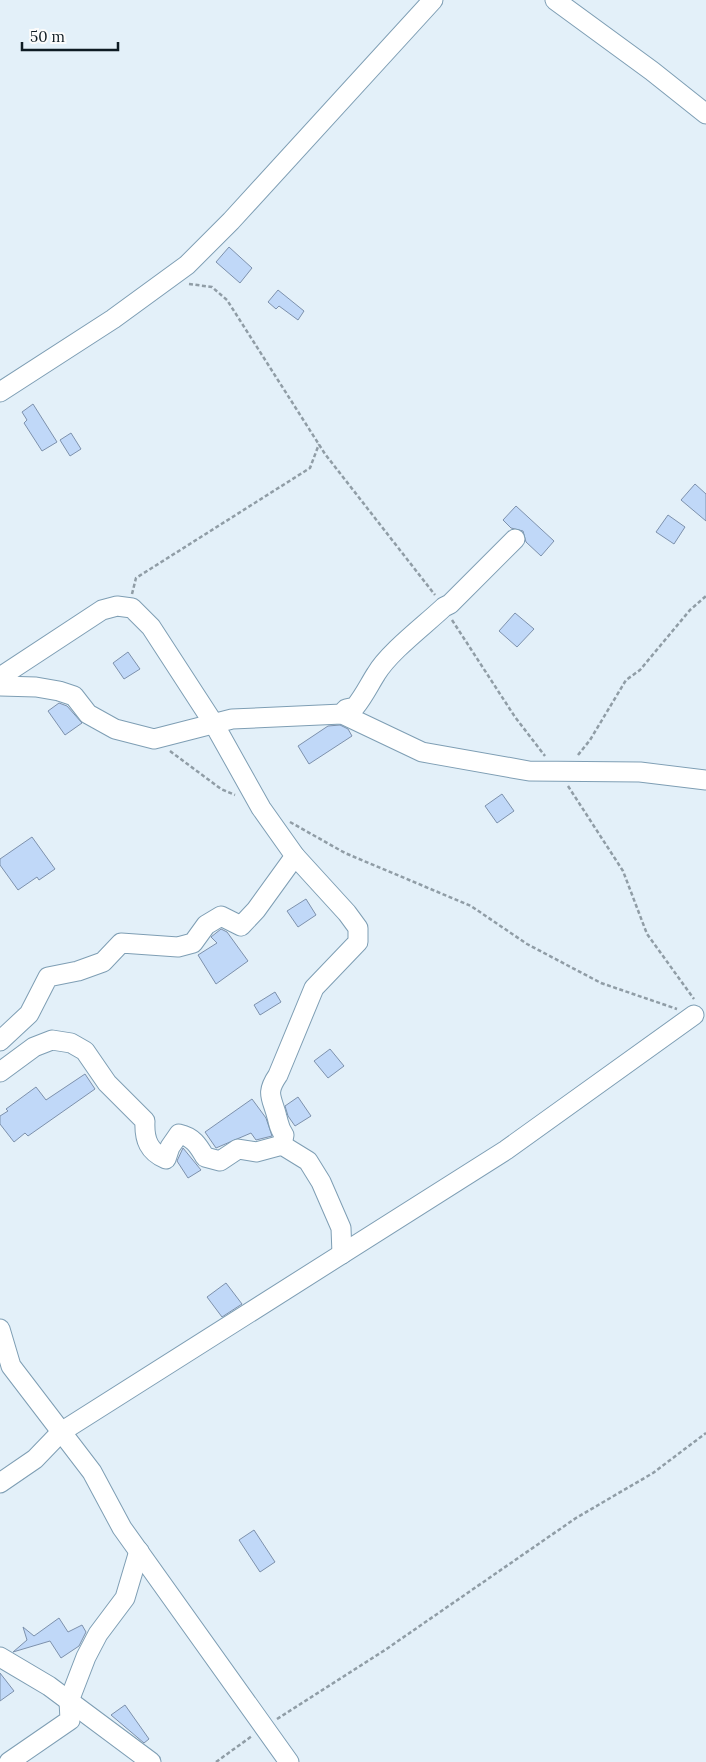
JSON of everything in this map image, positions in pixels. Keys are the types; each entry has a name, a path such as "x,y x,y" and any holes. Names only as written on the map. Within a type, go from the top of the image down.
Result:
{"street":[{"path":"0,392 113,319 188,265 231,221 433,0"},
{"path":"555,0 652,71 706,114"},
{"path":"342,714 346,709 356,707 371,686 377,673 409,639 444,607 450,604 514,538"},
{"path":"0,677 102,610 117,606 132,608 151,627 214,724 261,808 295,856 347,912 358,928 358,942 314,988 278,1075 271,1084 269,1095 277,1116 278,1127 284,1135 282,1145"},
{"path":"0,686 36,687 74,696 88,714 115,729 154,739 232,719 342,714 422,752 529,771 640,772 706,780"},
{"path":"0,1041 29,1014 48,977 78,971 102,962 121,943 178,947 193,943 206,925 222,916 241,926 256,910 295,856"},
{"path":"0,1483 36,1459 61,1432 506,1150 694,1015"},
{"path":"0,1072 34,1047 52,1040 71,1043 85,1051 106,1083 145,1121 144,1136 153,1154 166,1159 170,1147 179,1134 188,1136 205,1157 220,1161 238,1149 256,1152 282,1145 308,1162 321,1182 341,1228 342,1254"},
{"path":"0,1329 11,1366 92,1472 122,1528 288,1762"},
{"path":"0,1755 7,1762 70,1720 70,1701 86,1657 98,1634 125,1598 139,1551"},
{"path":"0,1657 49,1686 151,1762"}],"path":[{"path":"186,283 212,287 227,300 319,444 444,607 515,717 562,772 623,871 647,934 694,998 694,1015 601,983 527,944 471,906 346,853 286,820"},
{"path":"136,578 310,468 319,444"},
{"path":"562,772 590,740 626,680 640,670 690,610 706,596"},
{"path":"154,739 221,789 237,796"},
{"path":"216,1762 385,1650 576,1518 654,1473 706,1433"}],"building":[{"path":"229,247 252,268 240,283 216,262"},
{"path":"278,290 304,311 298,320 279,306 276,309 268,302"},
{"path":"33,404 57,442 42,451 24,423 27,420 22,412"},
{"path":"71,433 81,449 70,456 60,440"},
{"path":"695,484 706,494 706,521 681,500"},
{"path":"516,506 554,541 541,556 526,542 523,531 511,528 503,520"},
{"path":"668,515 685,527 674,544 656,532"},
{"path":"515,613 534,629 517,647 499,631"},
{"path":"128,652 140,669 124,679 113,663"},
{"path":"59,703 67,706 82,723 65,735 48,711"},
{"path":"340,725 348,729 352,736 309,764 298,746 328,726"},
{"path":"502,794 514,811 497,823 485,806"},
{"path":"32,837 55,869 39,880 37,877 18,890 0,865 0,859"},
{"path":"306,899 316,915 298,927 287,911"},
{"path":"221,929 227,932 248,961 216,984 198,955 217,943 211,937"},
{"path":"275,992 281,1002 260,1015 254,1005"},
{"path":"330,1049 344,1066 328,1078 314,1061"},
{"path":"85,1074 95,1089 28,1136 25,1133 14,1142 0,1124 0,1116 8,1111 6,1109 36,1087 46,1100"},
{"path":"298,1097 311,1116 295,1126 288,1116 285,1106"},
{"path":"252,1099 266,1118 272,1136 256,1140 251,1133 216,1148 205,1132"},
{"path":"183,1148 201,1170 188,1178 177,1161"},
{"path":"226,1283 242,1304 222,1317 207,1297"},
{"path":"254,1530 275,1562 260,1572 239,1540"},
{"path":"59,1618 68,1632 82,1625 86,1632 79,1646 61,1658 50,1641 13,1652 27,1640 23,1627 34,1636"},
{"path":"0,1673 14,1691 0,1701"},
{"path":"125,1705 149,1739 144,1743 111,1715"}]}
